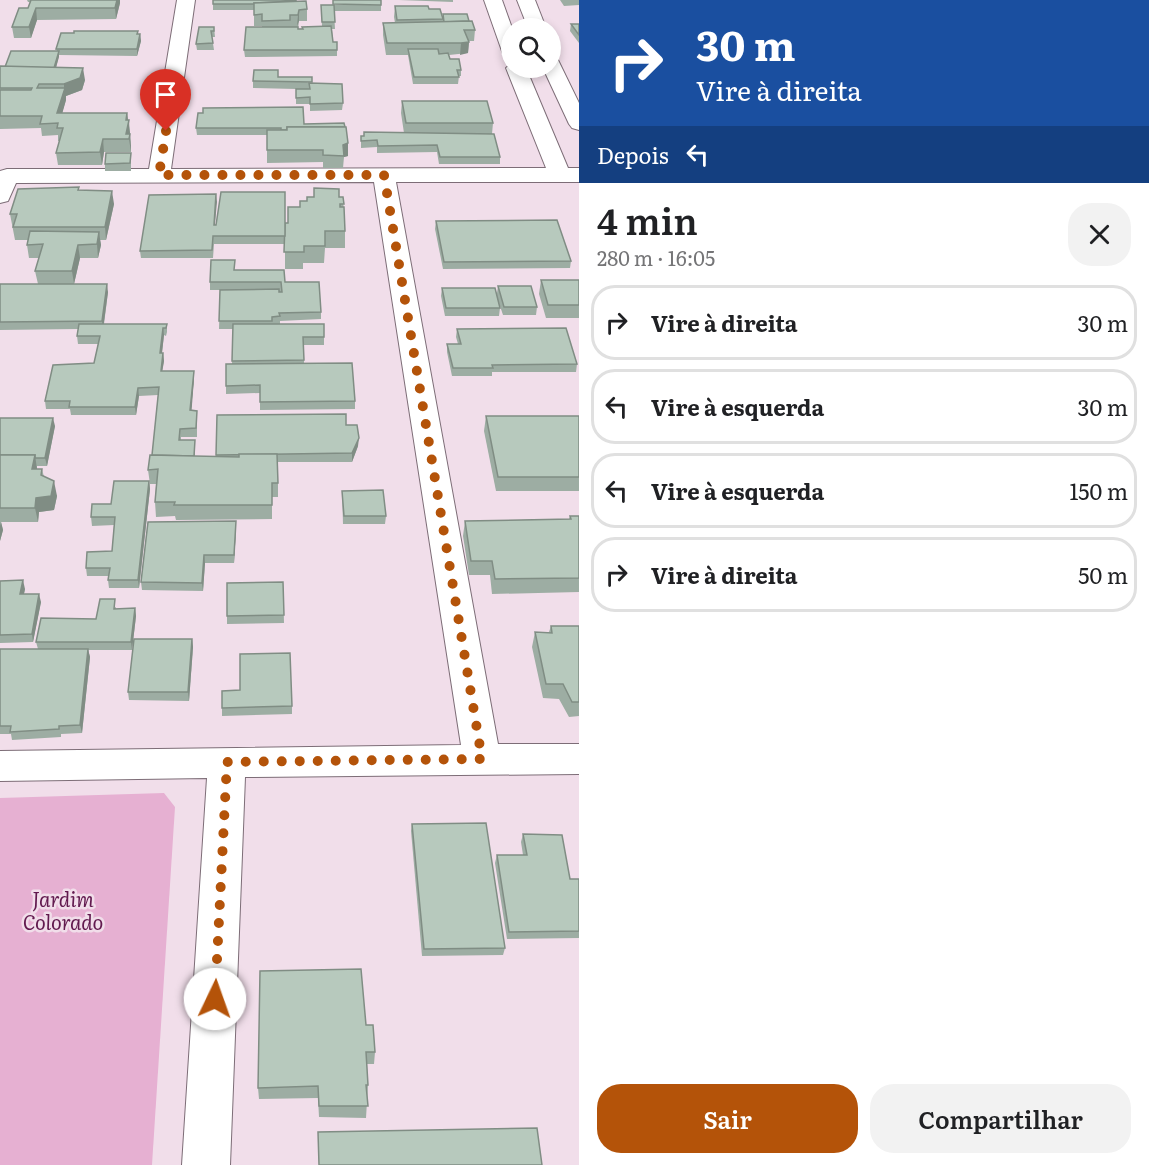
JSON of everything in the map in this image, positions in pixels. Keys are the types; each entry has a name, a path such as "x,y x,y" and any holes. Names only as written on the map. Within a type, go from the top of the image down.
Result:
{"street":[{"path":"159,175 186,0"},
{"path":"493,0 501,20"},
{"path":"526,0 533,18"},
{"path":"0,196 7,176 570,175 521,78"},
{"path":"579,79 558,80 579,124"},
{"path":"384,175 482,759"},
{"path":"0,766 579,759"},
{"path":"206,1165 227,762"}],"green space":[{"name":"Jardim Colorado","path":"164,793 175,807 152,1165 0,1165 0,798"}],"building":[{"path":"31,0 117,0 115,8 36,8 29,27 12,27 19,8 28,8"},
{"path":"213,0 296,0 296,1 213,4"},
{"path":"333,0 381,0 381,5 333,4"},
{"path":"306,1 307,9 299,10 298,15 290,15 290,20 262,21 262,14 254,15 254,3"},
{"path":"321,5 334,5 335,22 322,22"},
{"path":"395,6 428,6 429,9 440,9 443,19 397,20"},
{"path":"443,14 467,14 469,21 444,22"},
{"path":"472,21 475,30 464,30 469,42 461,43 387,43 383,23"},
{"path":"571,24 579,24 579,35"},
{"path":"331,26 333,42 337,42 337,50 244,50 246,27 298,27 298,29 303,29 302,27"},
{"path":"199,27 214,27 214,31 211,31 213,43 196,44"},
{"path":"74,31 138,31 137,34 140,34 137,49 56,49 61,33 74,33"},
{"path":"408,49 438,49 439,54 448,53 450,59 459,59 461,70 457,70 459,77 414,77"},
{"path":"11,51 59,51 54,68 5,67"},
{"path":"0,66 83,68 80,78 64,84 39,84 37,88 65,88 57,113 127,113 126,120 129,120 126,134 130,134 129,139 103,139 100,152 56,153 63,128 57,128 58,123 40,124 42,116 0,116 0,90 31,90 32,88 0,88"},
{"path":"254,70 278,70 278,77 312,77 312,82 253,81"},
{"path":"309,83 342,84 343,103 310,104 310,97 296,98 296,89 310,89"},
{"path":"402,101 487,101 493,123 406,123"},
{"path":"303,107 304,124 344,123 345,127 287,127 287,130 281,130 281,128 196,128 198,113 203,113 203,108"},
{"path":"287,127 346,127 348,143 343,145 344,156 323,155 323,150 267,150 267,130 287,130"},
{"path":"364,132 494,134 500,157 440,157 437,145 378,146 377,140 361,141"},
{"path":"106,153 131,153 130,163 105,164"},
{"path":"79,187 78,190 112,191 105,227 13,227 17,214 10,214 18,189"},
{"path":"314,188 339,189 339,197 343,197 344,204 340,204 340,207 344,207 345,231 325,231 325,246 304,246 304,252 284,252 288,207 300,207 300,201 307,201 307,197 314,197"},
{"path":"221,192 285,192 285,236 213,236 212,250 140,251 149,195 216,194 214,225 216,225"},
{"path":"557,220 571,261 444,262 436,221"},
{"path":"30,231 99,232 97,244 78,245 72,271 35,271 43,244 27,245"},
{"path":"211,260 235,260 234,270 284,270 285,282 319,282 321,312 279,313 280,316 272,317 272,321 219,321 220,290 279,289 279,292 282,292 281,282 210,282"},
{"path":"541,280 579,280 579,305 548,305"},
{"path":"0,284 107,284 102,321 0,322"},
{"path":"498,286 531,286 537,307 504,307"},
{"path":"442,288 495,288 500,308 446,308"},
{"path":"79,324 167,324 166,328 163,328 160,353 163,353 161,371 194,371 190,410 197,411 196,428 180,429 179,440 195,440 194,456 152,455 159,387 138,388 135,407 69,407 70,401 45,401 53,365 94,363 100,336 77,336"},
{"path":"233,324 324,324 324,337 303,337 304,360 232,361"},
{"path":"566,328 577,364 453,368 447,344 461,344 457,329"},
{"path":"352,363 355,401 260,402 260,385 226,386 226,364"},
{"path":"346,414 346,425 357,425 359,438 352,453 216,455 217,415"},
{"path":"486,416 579,416 579,477 498,477"},
{"path":"0,418 53,418 45,458 35,458 35,455 0,455"},
{"path":"239,454 277,454 278,483 272,483 272,505 174,505 175,502 155,502 158,469 148,470 150,455 239,457"},
{"path":"0,455 35,455 32,469 42,469 41,475 54,481 51,496 36,498 35,508 0,508"},
{"path":"114,481 149,481 138,580 108,580 110,568 86,568 87,552 112,551 115,517 91,517 92,504 111,504"},
{"path":"383,490 386,516 344,516 342,491"},
{"path":"570,516 579,516 579,578 495,579 492,561 471,561 465,521 571,519"},
{"path":"236,521 234,555 204,555 202,583 141,582 148,522"},
{"path":"23,580 20,594 39,594 32,634 0,635 0,581"},
{"path":"283,582 284,615 227,616 227,583"},
{"path":"100,599 115,599 114,609 135,608 131,642 36,642 41,618 96,619"},
{"path":"551,626 579,626 579,702 572,702 563,684 546,684 535,632 552,633"},
{"path":"134,639 192,639 188,692 128,692"},
{"path":"0,649 88,649 80,725 59,726 59,729 10,732 11,726 0,726"},
{"path":"290,653 292,706 222,708 222,691 240,690 240,654"},
{"path":"486,823 505,948 424,949 412,824"},
{"path":"523,834 562,835 570,879 579,879 579,931 509,932 497,855 527,855"},
{"path":"361,969 366,1025 373,1025 375,1052 366,1052 368,1106 319,1106 318,1086 258,1088 260,971"},
{"path":"537,1128 542,1165 319,1165 318,1132"}],"route":[{"path":"166,131 159,175 384,175 482,759 227,762 215,999"}]}
